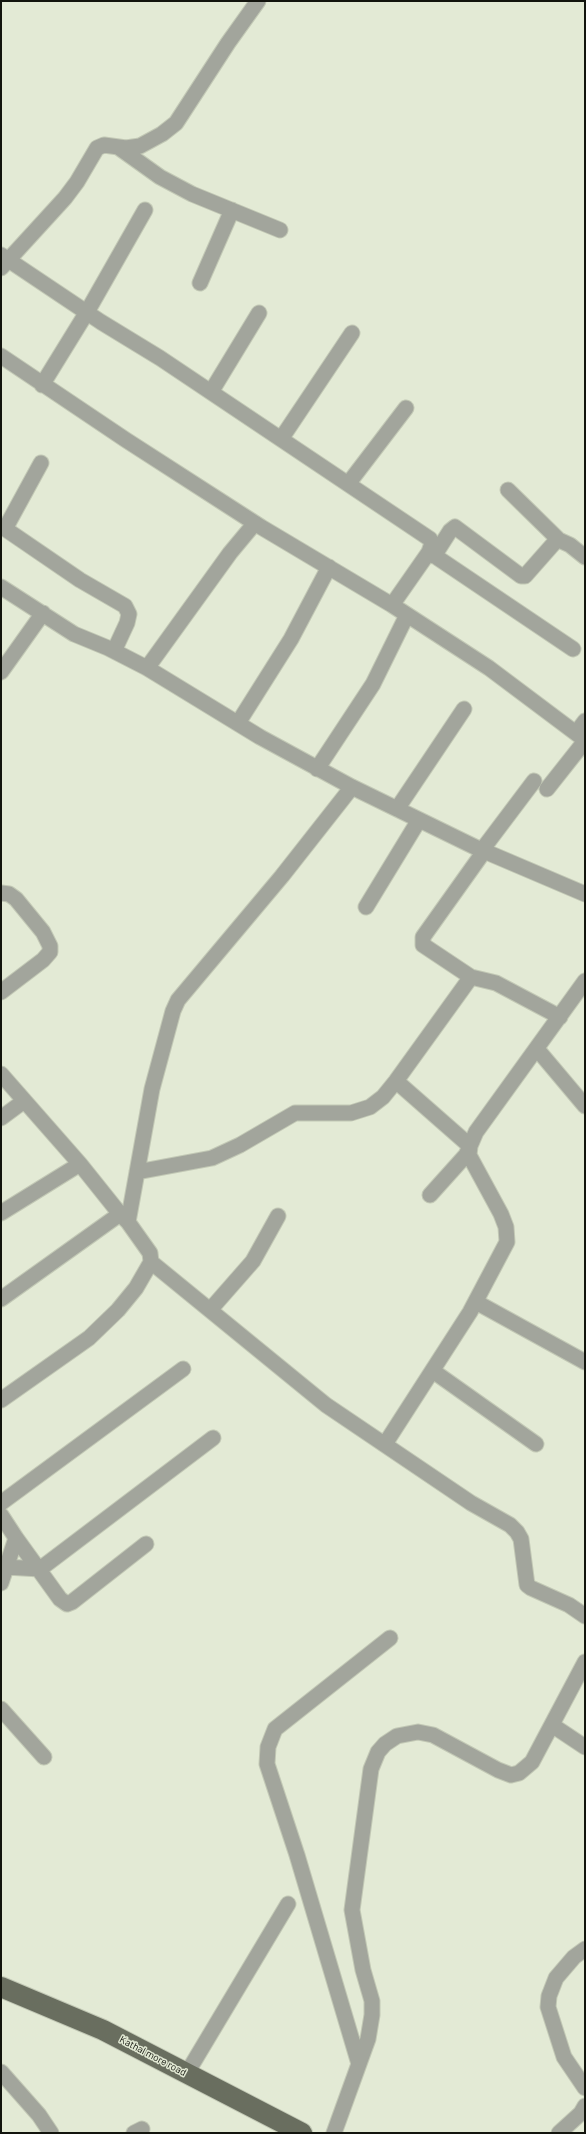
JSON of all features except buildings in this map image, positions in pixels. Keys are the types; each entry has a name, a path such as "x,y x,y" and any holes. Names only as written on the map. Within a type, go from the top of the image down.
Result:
{"main road":[{"name":"Kathal more road","path":"1,1987 103,2030 302,2133"}],"street":[{"path":"258,1 228,43 176,123 162,134 140,146 118,147 104,145 97,148 77,182 65,198 3,261 160,358 430,538 432,543 432,554"},
{"path":"118,147 177,187 280,230"},
{"path":"42,385 87,312 145,210"},
{"path":"200,283 232,210"},
{"path":"210,392 259,313"},
{"path":"281,439 352,333"},
{"path":"1,356 42,385 255,523 407,614 489,668 583,734 547,789"},
{"path":"348,484 406,408"},
{"path":"41,463 3,528 80,580 125,606 129,614 127,623 114,651"},
{"path":"508,490 559,540 585,557"},
{"path":"147,668 230,553 255,523"},
{"path":"392,605 450,531 455,527 521,576 525,576 555,542 559,540"},
{"path":"432,554 573,649"},
{"path":"238,723 291,639 329,567"},
{"path":"1,587 74,634 114,651 147,668 317,769 482,850 585,894"},
{"path":"1,672 43,613"},
{"path":"317,769 373,684 407,614"},
{"path":"397,809 464,709"},
{"path":"534,781 482,850 480,857 423,937 423,945 470,977 496,982 560,1017"},
{"path":"1,1299 124,1218 137,1172 152,1089 171,1018 178,1000 282,876 352,787"},
{"path":"366,907 419,820"},
{"path":"1,894 9,894 16,899 43,932 50,946 50,952 43,960 1,992"},
{"path":"137,1172 212,1158 240,1145 296,1113 333,1114 359,1112 370,1107 383,1097 396,1081 470,977"},
{"path":"430,1195 466,1155 476,1132 585,981"},
{"path":"537,1049 585,1106"},
{"path":"1,1074 80,1164 124,1218 150,1253 151,1262 136,1288 118,1310 88,1338 1,1400"},
{"path":"396,1081 470,1146"},
{"path":"1,1118 24,1101"},
{"path":"385,1444 476,1302 504,1250 508,1236 501,1214 469,1155 470,1146"},
{"path":"1,1212 80,1164"},
{"path":"210,1310 253,1261 278,1216"},
{"path":"151,1262 326,1405 471,1503 510,1525 521,1539 528,1585 531,1588 569,1605 585,1616"},
{"path":"476,1302 585,1362"},
{"path":"1,1504 183,1369"},
{"path":"433,1371 536,1444"},
{"path":"6,1567 40,1569 213,1438"},
{"path":"1,1515 60,1599 66,1604 72,1602 146,1544"},
{"path":"1,1583 16,1538"},
{"path":"359,2064 297,1855 267,1764 268,1748 275,1729 390,1638"},
{"path":"334,2133 368,2039 372,2001 363,1970 352,1910 371,1769 378,1752 385,1744 397,1736 418,1732 433,1735 498,1770 516,1775 532,1762 585,1662"},
{"path":"1,1709 44,1757"},
{"path":"552,1725 585,1747"},
{"path":"187,2073 288,1904"},
{"path":"585,1949 574,1958 556,1978 549,1996 548,2007 564,2057 585,2088"},
{"path":"1,2072 39,2115 51,2133"},
{"path":"559,2133 581,2114 585,2106"}]}
